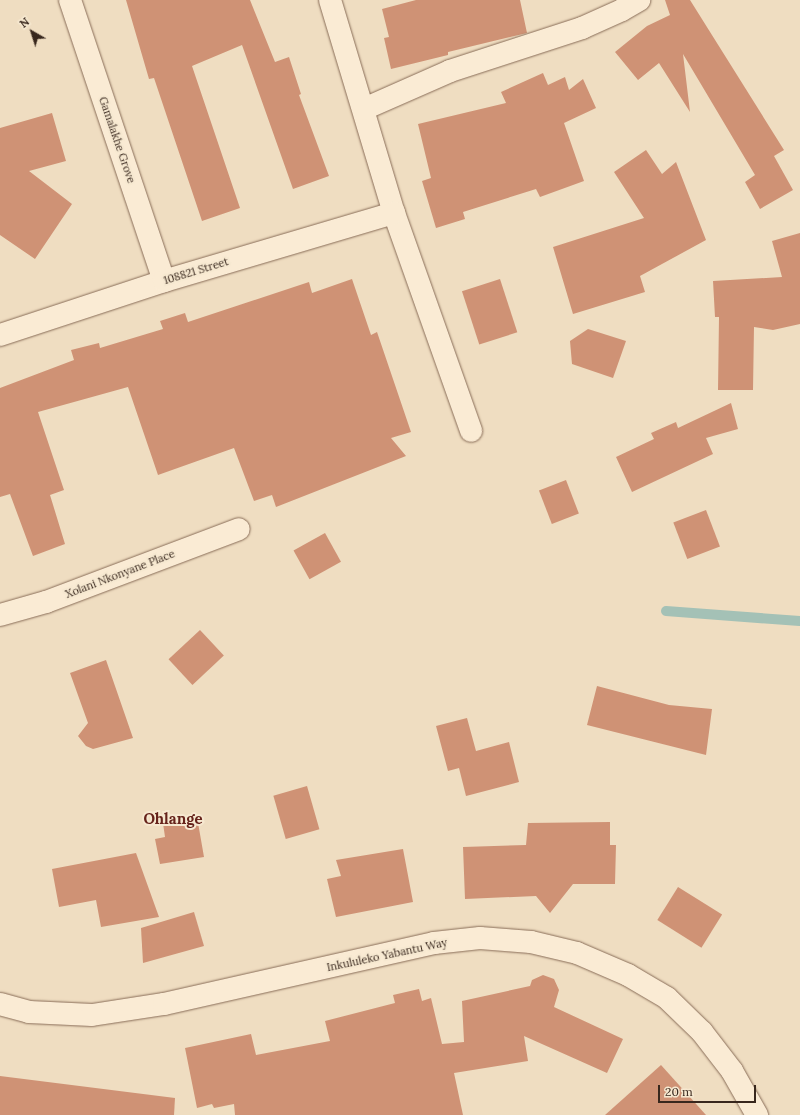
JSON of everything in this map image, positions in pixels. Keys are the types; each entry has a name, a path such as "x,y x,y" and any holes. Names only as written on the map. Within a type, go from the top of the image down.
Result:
{"street":[{"name":"Gamalakhe Grove","path":"70,0 164,281"},
{"path":"330,0 364,108 394,213 471,431"},
{"path":"364,108 450,71 582,28 622,10 639,0"},
{"name":"108821 Street","path":"0,335 164,281 394,213"},
{"name":"Xolani Nkonyane Place","path":"0,614 46,602 239,529"},
{"name":"Inkululeko Yabantu Way","path":"0,1004 29,1012 92,1015 164,1004 434,942 480,938 531,942 577,953 628,975 667,998 702,1032 732,1071 757,1115"}],"building":[{"path":"126,0 250,0 275,62 289,57 301,94 299,95 329,176 293,189 242,45 192,66 240,208 202,221 154,78 149,79"},
{"path":"416,0 520,0 527,33 448,52 448,55 391,69 384,38 389,37 382,9"},
{"path":"665,0 690,0 784,150 774,156 793,190 760,209 745,182 755,175 683,54 690,112 659,63 638,80 615,52 647,26 670,15"},
{"path":"543,73 548,85 565,77 569,90 583,79 596,108 564,123 584,181 540,197 536,189 463,212 465,219 436,228 422,181 431,178 418,124 506,103 501,92"},
{"path":"52,113 66,161 29,171 72,204 35,259 0,235 0,128"},
{"path":"646,150 662,174 676,162 706,240 640,276 645,292 573,314 553,247 644,218 614,172"},
{"path":"800,233 800,324 773,330 754,327 753,390 718,390 719,317 715,317 713,281 782,277 772,241"},
{"path":"352,279 371,335 377,332 411,432 391,438 406,456 276,507 272,495 254,501 234,448 158,475 128,387 38,412 64,490 50,495 65,544 33,556 10,494 0,497 0,388 74,360 71,350 99,343 100,348 163,329 160,321 185,313 188,322 309,282 312,293"},
{"path":"500,279 517,332 479,345 462,291"},
{"path":"588,329 626,341 613,378 572,364 570,341"},
{"path":"731,403 738,429 706,438 713,454 632,492 616,457 654,439 651,433 676,422 678,428"},
{"path":"566,480 579,514 552,524 539,490"},
{"path":"706,510 720,546 687,559 673,523"},
{"path":"325,533 341,562 310,579 294,550"},
{"path":"200,630 224,656 192,685 169,659"},
{"path":"106,660 133,738 93,749 86,746 78,736 88,723 70,673"},
{"path":"597,686 669,705 712,709 706,755 587,725"},
{"path":"467,718 476,751 509,742 519,782 466,796 459,768 448,771 436,726"},
{"path":"307,786 319,829 286,839 273,796"},
{"path":"197,817 204,857 160,864 155,839 165,837 163,823"},
{"path":"610,822 610,845 616,845 615,884 573,884 550,913 536,896 465,899 463,847 526,845 528,823"},
{"path":"403,849 413,902 336,917 327,879 341,876 336,860"},
{"path":"136,853 159,917 101,927 96,900 59,907 52,869"},
{"path":"678,887 722,915 701,948 657,920"},
{"path":"194,912 204,946 143,963 141,928"},
{"path":"543,975 554,979 559,990 554,1007 623,1039 607,1073 524,1036 528,1061 454,1073 463,1115 235,1115 234,1104 214,1108 212,1104 197,1108 185,1048 251,1034 256,1055 330,1041 325,1021 395,1003 393,995 419,989 422,1001 431,998 442,1044 464,1042 462,1001 530,986 532,980"},
{"path":"661,1065 706,1115 605,1115"},
{"path":"0,1076 175,1098 174,1115 0,1115"}],"waterway":[{"path":"666,611 800,621"}],"district":[{"name":"Ohlange","path":"173,819"}]}
